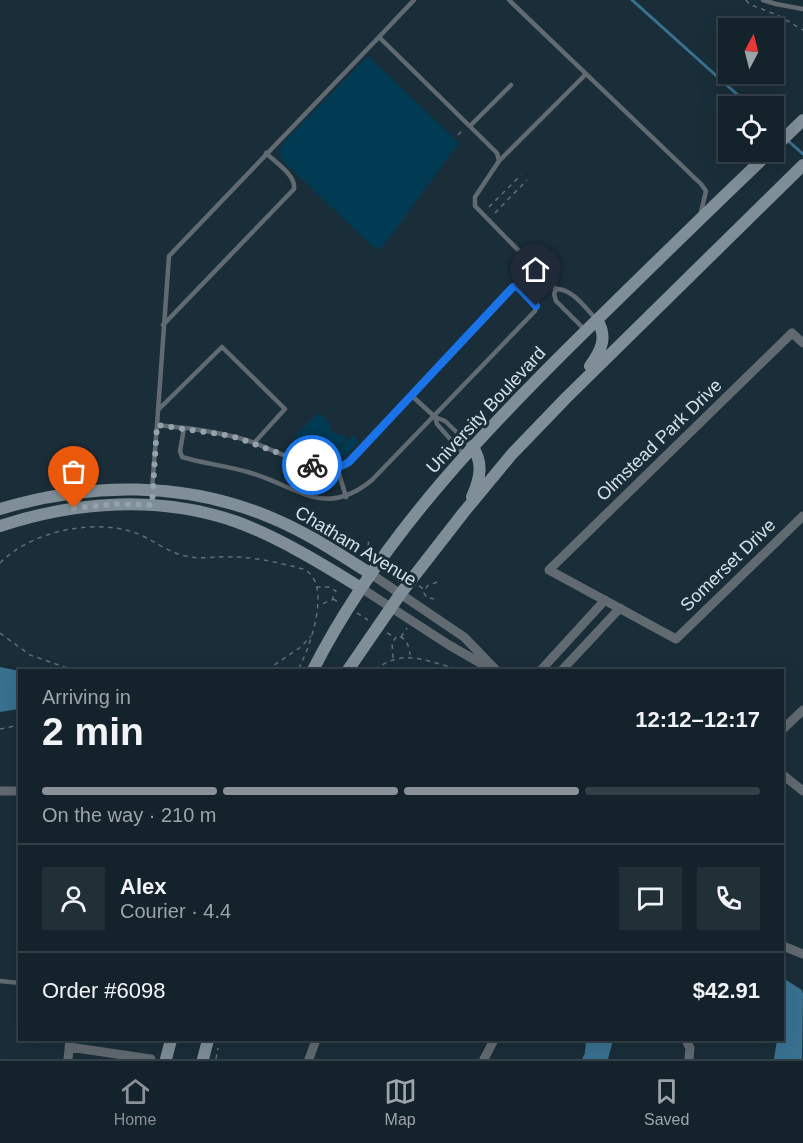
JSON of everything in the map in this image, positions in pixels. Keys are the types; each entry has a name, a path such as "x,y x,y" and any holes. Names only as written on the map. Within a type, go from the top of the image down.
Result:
{"main road":[{"name":"University Boulevard","path":"784,138 803,120"},
{"name":"University Boulevard","path":"314,669 371,574 468,451 597,320 759,162"},
{"path":"349,669 402,593 464,512 513,454 566,398 803,165"},
{"path":"566,398 600,352 603,333 597,320"},
{"path":"464,512 477,485 480,472 479,459 468,451"},
{"name":"Chatham Avenue","path":"0,509 22,502 75,492 127,488 153,489 217,500 272,518 327,546 371,574"},
{"path":"152,505 153,489"},
{"name":"Chatham Avenue","path":"0,526 54,511 95,505 152,505 198,512 238,522 362,588"},
{"path":"166,1059 171,1041"},
{"path":"203,1059 207,1041"}],"street":[{"name":"Olmstead Park Drive","path":"605,600 549,570 792,333 803,343"},
{"name":"Somerset Drive","path":"620,608 676,639 803,516"},
{"name":"Chatham Avenue","path":"371,574 464,637 494,669"},
{"name":"Chatham Avenue","path":"362,588 449,645 493,669"},
{"path":"542,669 605,600 620,608 563,669"},
{"path":"784,728 803,710"},
{"path":"784,776 803,791"},
{"path":"0,791 18,791"},
{"path":"784,946 803,954"},
{"path":"309,1059 315,1041"},
{"path":"484,1059 493,1041"},
{"path":"686,1041 690,1048 689,1059"},
{"path":"68,1059 70,1043 151,1059"}],"lane":[{"path":"153,489 163,325 168,262 171,252 414,0"},
{"path":"509,0 685,168 706,191 699,221"},
{"path":"763,0 803,9"},
{"path":"379,37 497,153 499,162"},
{"path":"556,289 474,206 475,197 499,162 586,74"},
{"path":"470,126 511,85"},
{"path":"163,325 294,189 292,178 266,153"},
{"path":"157,425 184,428 218,433 255,443 318,467 337,467 349,462 513,287 518,287 535,303 535,311 434,417 372,480 346,496 329,499 312,498 258,475 182,457 180,451 184,428"},
{"path":"556,289 564,288 597,320"},
{"path":"556,289 554,294 556,301 586,331"},
{"path":"158,410 222,347 285,409 255,443"},
{"path":"412,396 434,417 445,421 468,451"},
{"path":"434,417 436,424 468,451"},
{"path":"337,467 346,496"},
{"path":"0,981 18,982"}],"path":[{"path":"746,0 749,4 777,15 803,30"},
{"path":"489,207 521,175"},
{"path":"495,213 527,180"},
{"path":"0,563 27,543 56,532 105,528 135,533 176,554 187,557 232,556 289,565 309,572 316,587 318,605 312,635 298,669"},
{"path":"352,539 358,550 364,552 368,548 369,537"},
{"path":"383,559 424,589 428,598 438,599"},
{"path":"424,589 437,582"},
{"path":"316,587 333,588 336,594 333,598 318,605"},
{"path":"333,598 395,637 404,638 409,647 410,656"},
{"path":"0,633 30,655 70,669"},
{"path":"268,669 301,647 312,635"},
{"path":"393,659 392,647 395,637"},
{"path":"377,669 393,659 410,656 461,669"},
{"path":"0,729 18,725"},
{"path":"216,1059 220,1041"}],"shaded area":[{"path":"368,56 459,143 380,250 370,244 283,161 279,153 283,143"},
{"path":"318,413 326,418 332,432 347,437 337,448 324,453 297,443 296,435"},
{"path":"353,435 358,443 334,461 313,459 293,450 295,446 313,453 327,454 338,449"},
{"path":"0,667 18,671 18,709 0,712"},
{"path":"784,979 802,990 803,994 802,1059 774,1059 777,1041 784,1041"},
{"path":"586,1041 613,1041 608,1059 582,1059"}],"waterway":[{"path":"632,0 739,96"},
{"path":"786,139 803,154"}],"way so far":[{"path":"74,508 117,504 152,505 157,425 232,436 312,465"}],"route":[{"path":"312,465 333,468 349,462 513,287 518,287 536,306"}]}
